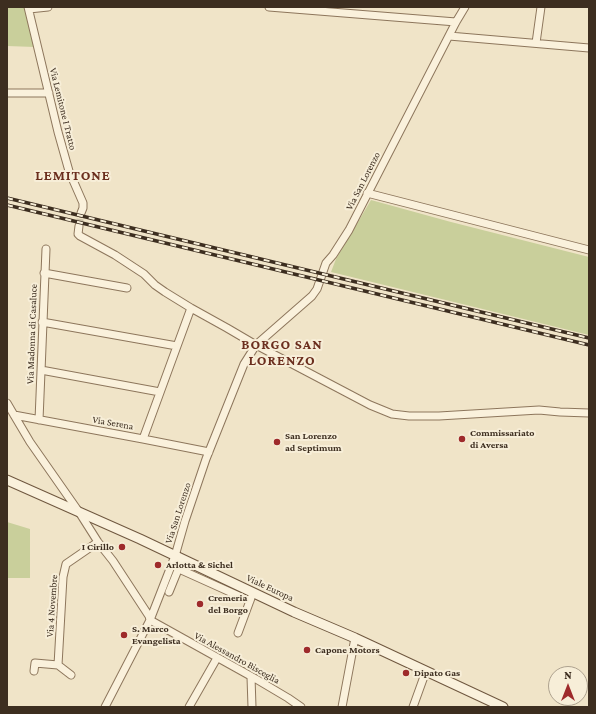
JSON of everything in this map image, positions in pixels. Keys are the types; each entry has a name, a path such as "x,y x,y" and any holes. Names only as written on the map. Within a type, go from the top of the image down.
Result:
{"main road":[{"name":"Viale Europa","path":"7,480 179,558 251,597 355,638 426,671 488,704 502,707"}],"street":[{"path":"28,8 48,7"},
{"path":"269,7 456,22"},
{"name":"Via San Lorenzo","path":"105,707 150,620 179,558 185,521 209,452 244,364 256,345 318,289 326,263 349,230 465,7"},
{"path":"536,43 541,7"},
{"name":"Via Lemitone I Tratto","path":"28,8 58,132 69,171 83,203 81,213"},
{"path":"450,36 589,48"},
{"path":"7,93 49,93"},
{"path":"367,193 589,250"},
{"path":"79,226 78,234 80,236 115,255 144,274 165,292 191,308 256,345 370,405 392,414 409,416 439,416 539,410 589,413"},
{"name":"Via Madonna di Casaluce","path":"39,420 46,249"},
{"path":"44,273 127,288"},
{"path":"143,439 191,308"},
{"path":"42,322 177,346"},
{"path":"41,370 160,392"},
{"path":"7,403 30,442 98,542 113,561 149,616 150,620"},
{"name":"Via Serena","path":"14,416 209,452"},
{"name":"Via 4 Novembre","path":"58,665 62,577 66,564 98,542"},
{"path":"170,592 178,569 179,558"},
{"path":"178,569 251,597 238,633"},
{"name":"Via Alessandro Bisceglia","path":"150,620 252,677 301,707"},
{"path":"342,707 355,638"},
{"path":"189,707 217,658"},
{"path":"34,671 35,663 58,665 71,675"},
{"path":"413,707 426,671"},
{"path":"252,677 252,707"}],"green space":[{"path":"7,7 26,7 35,47 7,46"},
{"path":"371,200 589,257 589,335 331,272 336,259"},
{"path":"7,522 30,529 30,578 7,578"}],"tunnel":[{"path":"79,226 81,213"}],"railway":[{"path":"7,198 589,338"},
{"path":"7,205 589,345"}],"place":[{"name":"Commissariato di Aversa","path":"462,439"},
{"name":"San Lorenzo ad Septimum","path":"277,442"},
{"name":"I Cirillo","path":"122,547"},
{"name":"Arlotta & Sichel","path":"158,565"},
{"name":"Cremeria del Borgo","path":"200,604"},
{"name":"S. Marco Evangelista","path":"124,635"},
{"name":"Capone Motors","path":"307,650"},
{"name":"Dipato Gas","path":"406,673"}],"district":[{"name":"LEMITONE","path":"73,176"},
{"name":"BORGO SAN LORENZO","path":"282,354"}]}
